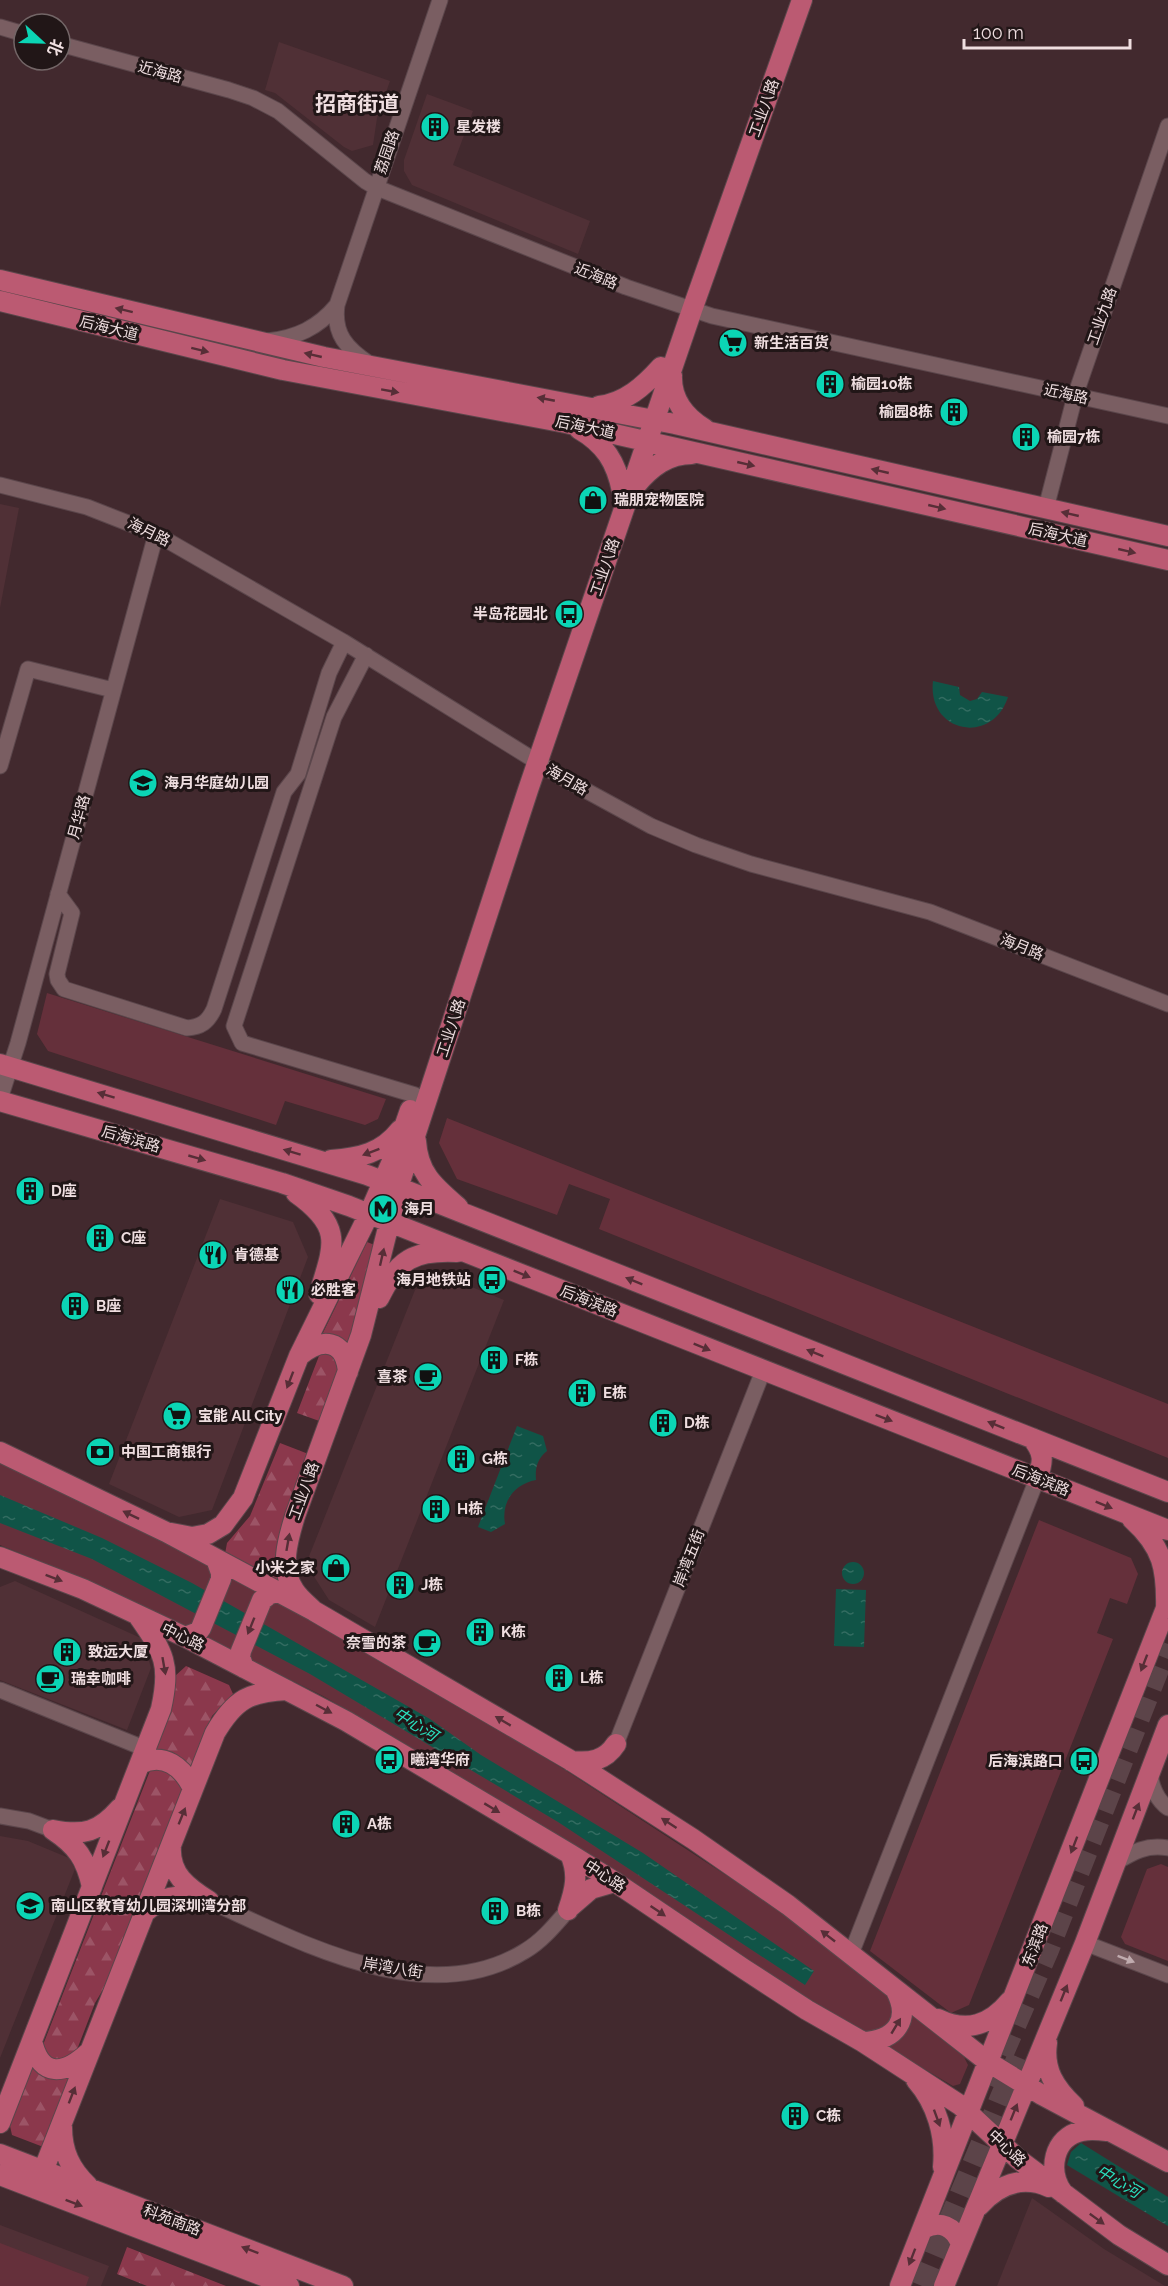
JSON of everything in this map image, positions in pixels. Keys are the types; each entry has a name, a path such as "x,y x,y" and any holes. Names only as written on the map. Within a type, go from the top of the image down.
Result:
{"main road":[{"name":"工业八路","path":"314,1611 294,1591 288,1578 286,1558 288,1539 362,1335 390,1222 391,1185 408,1117 627,490 788,0"},
{"name":"工业八路","path":"686,308 802,0"},
{"name":"后海大道","path":"0,280 259,342 374,367 713,432 1168,536"},
{"name":"后海大道","path":"0,301 322,379 566,423 1168,560"},
{"path":"589,407 622,400 667,368 674,394 684,412 693,422 713,432"},
{"path":"566,423 601,445 614,463 627,490 668,457 684,454 708,455"},
{"name":"工业八路","path":"166,1532 200,1537 223,1525 234,1512 252,1478 299,1356 369,1214 391,1185 416,1136 532,759"},
{"path":"5,1065 320,1160 391,1185 1168,1492"},
{"name":"后海滨路","path":"0,1100 282,1183 369,1214 1168,1530"},
{"path":"320,1160 348,1159 375,1152 391,1141 408,1117"},
{"path":"416,1136 418,1158 423,1172 466,1214"},
{"path":"282,1183 317,1209 331,1232 331,1255 299,1356"},
{"path":"362,1335 387,1283 400,1265 409,1258 431,1252 472,1253"},
{"path":"299,1356 315,1345 331,1344 344,1354 348,1372"},
{"path":"1032,1438 1040,1448 1043,1457 1037,1479"},
{"path":"0,1452 216,1558 270,1596 314,1611 570,1760 620,1791 788,1905 988,2062 1025,2085 1168,2162"},
{"path":"1144,1482 1168,1485"},
{"path":"1128,1515 1148,1535 1161,1556 1166,1581 1167,1606"},
{"name":"中心路","path":"0,1557 82,1589 137,1615 193,1632 570,1854 744,1970 863,2042 968,2112 1018,2159 1065,2195 1131,2243 1168,2265"},
{"path":"193,1632 221,1579 216,1558"},
{"path":"243,1660 270,1596"},
{"name":"东滨路","path":"900,2286 1167,1606"},
{"path":"0,2123 4,2107 32,2042 143,1756 166,1687 166,1668 162,1654 137,1615"},
{"path":"40,2180 215,1733 232,1708 252,1694 288,1690"},
{"path":"944,2286 1085,1942 1168,1725"},
{"path":"570,1760 591,1762 601,1759 611,1752 616,1744"},
{"path":"616,1744 613,1767 620,1791"},
{"path":"143,1756 167,1761 184,1772 193,1789"},
{"path":"53,1830 70,1833 88,1831 106,1823 124,1804"},
{"path":"53,1830 66,1839 81,1855 88,1866 92,1887"},
{"path":"171,1844 170,1856 176,1873 186,1885 209,1901"},
{"path":"568,1910 576,1880 576,1871 570,1854"},
{"path":"568,1910 591,1889 615,1882"},
{"path":"144,1913 158,1901 168,1897 187,1896 209,1901"},
{"path":"863,2042 882,2039 890,2035 900,2023 902,2005 895,1989"},
{"path":"922,2011 957,2025 973,2026 986,2023 1015,1995"},
{"path":"1050,2028 1046,2060 1052,2080 1065,2098 1092,2121"},
{"path":"32,2042 37,2058 51,2068 61,2070 77,2063 89,2052"},
{"path":"906,2070 921,2086 937,2115 942,2133 944,2156 942,2180"},
{"path":"62,2123 63,2149 67,2159 79,2177 92,2189"},
{"path":"1065,2195 1058,2186 1053,2168 1058,2149 1064,2140 1083,2130 1110,2131"},
{"name":"科苑南路","path":"0,2154 40,2180 278,2278 344,2286"},
{"name":"科苑南路","path":"0,2175 92,2189 278,2278"},
{"path":"975,2210 987,2197 1000,2188 1024,2181 1044,2185 1065,2195"},
{"path":"923,2229 937,2224 945,2225 953,2230 961,2244"}],"street":[{"name":"荔园路","path":"374,367 348,348 341,338 335,320 337,305 440,0"},
{"name":"近海路","path":"72,47 229,90 264,103 278,111 375,187 608,280 686,308 740,322 1168,416"},
{"name":"工业九路","path":"1046,508 1075,396 1168,126"},
{"name":"荔园路","path":"259,342 279,340 306,331 324,319 337,305"},
{"name":"海月路","path":"0,485 87,507 156,534 366,655 532,759 651,826 751,864 930,912 1168,1004"},
{"name":"月华路","path":"0,1100 5,1065 58,894 156,534"},
{"path":"58,894 72,913 57,974 64,990 187,1028 205,1022 214,1009 284,792 298,774 329,673 344,642"},
{"path":"366,655 334,717 234,1026 242,1043 415,1095"},
{"path":"0,766 28,669 113,690"},
{"name":"岸湾五街","path":"616,1744 763,1371"},
{"path":"851,1954 1037,1479"},
{"path":"0,1570 20,1565"},
{"path":"0,1690 143,1756"},
{"path":"1150,1774 1154,1790 1163,1805 1168,1808"},
{"path":"0,1816 29,1821 53,1830"},
{"path":"1115,1863 1151,1846 1168,1848"},
{"name":"岸湾八街","path":"209,1901 356,1963 397,1971 436,1974 477,1970 514,1957 537,1942 568,1910"},
{"path":"1085,1942 1168,1975"}],"shaded area":[{"path":"279,42 390,81 377,118 373,145 352,151 344,147 275,93 265,90"},
{"path":"427,94 473,111 453,165 590,221 578,254 412,185 404,171 404,160"},
{"path":"0,504 19,508 0,608"},
{"path":"47,993 386,1099 378,1119 365,1125 285,1101 276,1125 48,1051 37,1034"},
{"path":"447,1118 1168,1404 1168,1458 599,1229 610,1199 569,1184 557,1215 457,1179 439,1143"},
{"path":"220,1199 293,1222 308,1257 212,1510 179,1517 109,1484"},
{"path":"442,1275 504,1300 375,1627 329,1600 306,1564 415,1290"},
{"path":"0,1463 159,1538 290,1609 374,1656 562,1768 781,1911 964,2057 968,2065 960,2084 953,2086 804,1998 602,1865 323,1696 103,1587 0,1545"},
{"path":"1039,1520 1131,1558 1138,1574 1127,1604 1110,1598 1097,1633 1113,1639 969,2005 951,2013 870,1951"},
{"name":"致远大厦","path":"15,1581 143,1639 151,1668 127,1730 0,1680 0,1587"},
{"name":"南山区教育幼儿园深圳湾分部","path":"0,1836 28,1841 69,1858 75,1869 0,2058"},
{"path":"1161,1864 1168,1867 1168,1961 1125,1944 1121,1937 1147,1869"},
{"path":"1032,2198 1104,2249 1165,2286 997,2286"},
{"path":"0,2225 109,2266 101,2286 0,2286"},
{"path":"0,2243 89,2277 86,2286 0,2286"}],"green space":[{"path":"367,1242 377,1246 350,1348 319,1341"},
{"path":"324,1351 343,1362 322,1422 297,1413 319,1356"},
{"path":"280,1443 311,1455 280,1578 275,1581 225,1554 227,1543 250,1516"},
{"path":"186,1666 229,1685 233,1694 212,1716 191,1769 155,1753 169,1714 174,1677"},
{"path":"151,1768 164,1768 184,1785 114,1971 95,2003 73,2060 60,2066 41,2050"},
{"path":"35,2061 75,2070 46,2148 12,2135 10,2126"},
{"path":"127,2247 226,2286 147,2286 117,2274"}],"water":[{"path":"933,681 959,687 960,695 970,701 977,699 982,692 1008,697 1000,713 989,722 976,727 962,727 950,722 940,712 934,699"},
{"path":"517,1426 543,1436 547,1451 537,1464 536,1480 521,1485 515,1490 507,1501 505,1524 491,1532 478,1527"},
{"name":"中心河","path":"0,1495 102,1538 192,1583 430,1719 481,1755 643,1853 814,1971 805,1985 558,1822 310,1674 92,1559 0,1523"},
{"path":"853,1562 861,1565 864,1573 861,1581 853,1584 845,1581 842,1573 845,1565"},
{"path":"836,1589 866,1590 864,1647 834,1646"},
{"name":"中心河","path":"1081,2143 1168,2197 1168,2226 1067,2165 1071,2152"}],"tunnel":[{"path":"989,2085 1048,1950 1168,1644"},
{"path":"922,2286 1018,2057"}],"place":[{"name":"星发楼","path":"435,127"},
{"name":"新生活百货","path":"733,343"},
{"name":"榆园10栋","path":"830,384"},
{"name":"榆园8栋","path":"954,412"},
{"name":"榆园7栋","path":"1026,437"},
{"name":"瑞朋宠物医院","path":"593,500"},
{"name":"半岛花园北","path":"569,614"},
{"name":"海月华庭幼儿园","path":"143,783"},
{"name":"D座","path":"30,1191"},
{"name":"海月","path":"383,1209"},
{"name":"C座","path":"100,1238"},
{"name":"肯德基","path":"213,1255"},
{"name":"海月地铁站","path":"492,1280"},
{"name":"必胜客","path":"290,1290"},
{"name":"B座","path":"75,1306"},
{"name":"F栋","path":"494,1360"},
{"name":"喜茶","path":"428,1377"},
{"name":"E栋","path":"582,1393"},
{"name":"宝能 All City","path":"177,1416"},
{"name":"D栋","path":"663,1423"},
{"name":"中国工商银行","path":"100,1452"},
{"name":"G栋","path":"461,1459"},
{"name":"H栋","path":"436,1509"},
{"name":"小米之家","path":"336,1568"},
{"name":"J栋","path":"400,1585"},
{"name":"K栋","path":"480,1632"},
{"name":"奈雪的茶","path":"427,1643"},
{"name":"致远大厦","path":"67,1652"},
{"name":"L栋","path":"559,1678"},
{"name":"瑞幸咖啡","path":"50,1679"},
{"name":"曦湾华府","path":"389,1760"},
{"name":"后海滨路口","path":"1084,1761"},
{"name":"A栋","path":"346,1824"},
{"name":"南山区教育幼儿园深圳湾分部","path":"30,1906"},
{"name":"B栋","path":"495,1911"},
{"name":"C栋","path":"795,2116"}],"district":[{"name":"招商街道","path":"357,104"}]}
